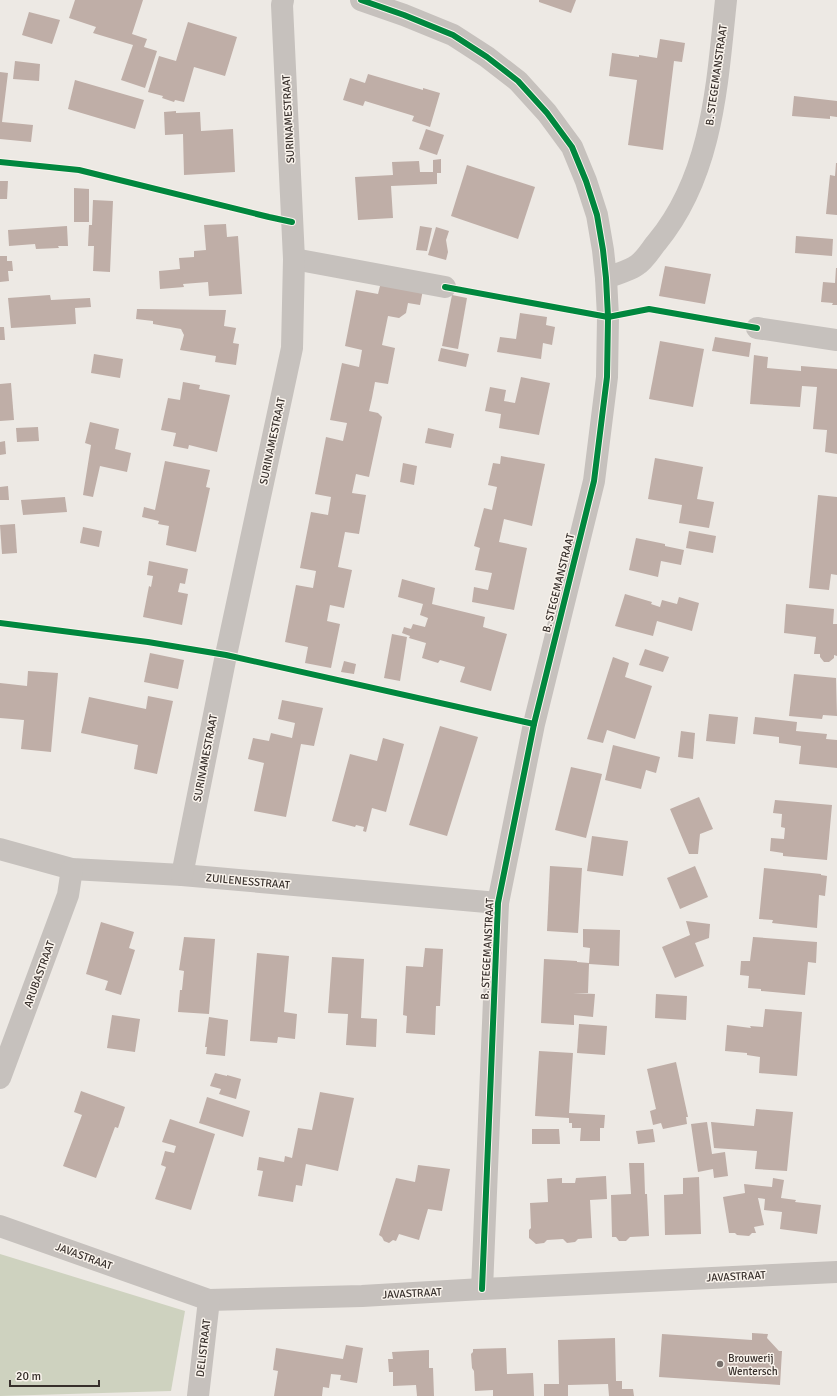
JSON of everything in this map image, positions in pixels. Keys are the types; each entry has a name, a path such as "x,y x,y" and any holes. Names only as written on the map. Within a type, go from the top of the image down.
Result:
{"street":[{"name":"SURINAMESTRAAT","path":"182,876 226,655 292,348 294,259 282,12 283,0"},
{"name":"B. STEGEMANSTRAAT","path":"361,0 404,15 453,35 487,57 518,81 547,113 572,147 586,181 597,215 604,250 608,317 607,377 594,482 534,724 498,903 482,1288"},
{"name":"B. STEGEMANSTRAAT","path":"606,278 637,265 667,229 686,198 698,169 709,130 716,92 726,0"},
{"path":"294,259 445,287"},
{"path":"757,328 837,340"},
{"name":"ZUILENESSTRAAT","path":"0,849 72,869 182,876 498,903"},
{"name":"ARUBASTRAAT","path":"0,1078 68,894 72,869"},
{"name":"JAVASTRAAT","path":"0,1226 209,1300 362,1296 482,1288 837,1272"},
{"name":"DELISTRAAT","path":"198,1396 209,1300"}],"green space":[{"path":"0,1254 185,1311 171,1391 0,1396"}],"building":[{"path":"75,0 143,0 132,34 147,39 144,47 157,51 145,88 121,80 133,45 93,33 96,27 69,18"},
{"path":"539,0 576,0 571,13 539,2"},
{"path":"29,12 60,20 52,44 22,35"},
{"path":"188,22 237,37 225,76 194,67 184,102 175,100 174,102 162,98 163,96 148,92 159,56 176,61"},
{"path":"660,39 685,43 682,62 674,61 663,150 628,145 637,80 609,76 612,53 657,58"},
{"path":"15,61 40,64 39,81 13,79"},
{"path":"0,72 8,73 2,122 33,125 31,142 0,139"},
{"path":"368,74 423,90 423,88 440,93 430,127 412,121 414,116 365,101 363,106 343,100 350,78 365,83"},
{"path":"75,80 144,100 135,129 68,109"},
{"path":"794,96 837,101 837,117 830,116 830,119 792,116"},
{"path":"176,111 176,113 200,112 201,131 233,129 235,172 184,175 183,134 165,135 164,112"},
{"path":"426,129 444,135 437,155 419,149"},
{"path":"441,159 441,173 437,173 437,184 391,186 393,218 358,220 355,177 393,175 392,162 419,161 420,172 433,172 433,160"},
{"path":"836,163 837,215 826,214 830,175 835,176"},
{"path":"467,165 535,187 518,239 451,216"},
{"path":"0,181 8,181 7,199 0,199"},
{"path":"74,188 89,189 89,222 74,222"},
{"path":"93,200 113,201 110,272 93,271 94,246 88,246 89,225 92,225"},
{"path":"226,224 227,237 238,236 242,294 209,296 208,282 183,284 184,287 160,289 159,271 180,269 179,258 194,257 194,251 206,250 204,225"},
{"path":"67,226 68,246 36,249 35,244 9,246 8,230"},
{"path":"420,226 432,228 427,251 416,250"},
{"path":"436,227 449,231 446,240 448,252 446,260 428,255"},
{"path":"796,236 833,239 832,256 795,253"},
{"path":"0,256 7,256 7,261 12,261 13,271 8,271 9,281 0,282"},
{"path":"665,266 711,274 705,304 659,296"},
{"path":"836,268 837,305 832,305 833,303 821,302 823,282 835,283"},
{"path":"381,282 423,290 420,305 408,303 406,313 399,318 388,316 382,345 395,348 388,384 375,382 369,411 378,413 382,417 369,477 356,474 352,493 366,495 359,534 345,532 338,567 352,570 344,608 330,605 327,621 340,624 331,668 305,663 308,647 285,642 296,585 313,588 316,571 300,568 311,512 328,515 331,497 315,494 326,437 343,441 347,423 330,420 342,363 359,367 362,350 345,346 356,290 378,294"},
{"path":"50,295 51,300 90,298 91,307 75,308 76,324 11,328 8,298"},
{"path":"452,295 467,298 458,349 442,346"},
{"path":"137,309 226,310 224,326 236,328 233,343 239,344 236,365 215,362 216,356 180,350 184,335 181,329 153,324 153,321 136,319"},
{"path":"520,313 547,317 546,325 555,327 552,345 543,343 541,359 497,352 500,337 516,339"},
{"path":"0,327 4,327 5,340 0,340"},
{"path":"715,337 751,343 749,357 712,351"},
{"path":"660,341 704,349 693,407 649,399"},
{"path":"441,348 469,354 466,367 438,361"},
{"path":"94,354 123,359 120,378 91,373"},
{"path":"754,355 768,357 767,368 801,371 801,366 837,369 837,454 825,452 827,430 813,429 817,387 802,386 800,407 750,404"},
{"path":"521,377 550,383 539,435 499,428 501,414 485,411 490,387 506,390 504,401 515,403"},
{"path":"183,382 200,385 199,389 230,395 217,452 189,445 188,449 173,446 176,433 161,430 168,398 180,400"},
{"path":"11,383 14,420 0,421 0,384"},
{"path":"90,422 119,429 115,449 131,453 127,472 100,466 93,497 83,495 91,445 85,443"},
{"path":"38,427 39,441 17,442 16,428"},
{"path":"428,428 454,434 451,448 425,443"},
{"path":"5,441 6,454 0,455 0,442"},
{"path":"501,456 545,464 532,526 504,519 499,542 527,548 514,610 472,602 474,587 488,590 492,573 475,570 480,548 474,546 484,508 492,510 497,487 488,485 493,463 500,464"},
{"path":"655,458 703,467 697,499 714,502 709,528 679,523 682,505 648,499"},
{"path":"165,461 210,470 206,487 210,488 196,552 166,545 169,526 158,524 159,521 142,517 144,507 155,510"},
{"path":"403,463 417,466 414,485 400,482"},
{"path":"8,486 9,500 0,500 0,487"},
{"path":"818,495 837,497 837,575 831,574 829,590 809,588"},
{"path":"65,497 67,512 23,515 21,500"},
{"path":"15,524 17,553 2,554 0,525"},
{"path":"83,527 102,531 99,547 80,543"},
{"path":"689,531 716,536 713,553 686,548"},
{"path":"636,538 665,544 665,546 684,550 681,565 661,561 658,577 629,570"},
{"path":"149,561 188,569 185,584 180,583 178,592 188,594 182,625 143,617 149,586 151,587 153,576 147,575"},
{"path":"402,579 435,588 432,604 485,617 483,627 507,634 491,691 460,682 465,667 440,660 438,663 422,658 426,643 409,638 410,636 402,633 404,627 411,629 413,624 425,627 428,618 420,615 423,604 398,597"},
{"path":"625,594 652,602 651,604 660,607 662,600 677,604 679,597 699,603 692,631 657,621 653,636 615,626"},
{"path":"786,604 834,609 833,624 837,624 837,656 834,655 834,658 829,662 824,662 820,657 820,654 814,654 816,637 784,633"},
{"path":"392,634 407,637 400,681 384,678"},
{"path":"645,649 669,657 663,672 639,665"},
{"path":"150,653 184,660 178,689 144,682"},
{"path":"613,657 629,663 625,677 652,686 635,739 607,730 603,743 587,739"},
{"path":"344,661 356,664 354,674 341,672"},
{"path":"28,671 58,673 51,752 21,749 24,720 0,718 0,683 27,686"},
{"path":"794,674 836,678 837,716 823,715 822,719 789,716"},
{"path":"148,696 173,701 157,774 134,769 138,745 81,733 89,697 146,709"},
{"path":"282,700 323,708 314,746 301,744 286,817 254,811 264,763 248,759 253,738 269,741 271,733 292,738 295,723 278,719"},
{"path":"709,714 738,717 735,744 706,741"},
{"path":"755,717 797,722 796,731 827,734 826,739 837,740 837,768 799,764 801,746 779,743 779,737 753,734"},
{"path":"440,726 478,737 447,836 409,825"},
{"path":"681,731 695,733 693,759 678,757"},
{"path":"383,738 404,744 386,812 372,808 366,832 363,831 364,827 356,825 355,827 332,821 350,754 377,761"},
{"path":"613,745 660,757 656,773 646,770 641,789 605,780"},
{"path":"571,767 602,774 586,838 555,830"},
{"path":"699,797 713,829 700,834 698,854 689,854 670,809"},
{"path":"775,800 832,805 827,860 783,856 783,853 770,851 771,838 784,839 785,828 781,827 782,814 773,813"},
{"path":"592,836 628,841 623,876 587,871"},
{"path":"550,866 582,868 578,933 547,931"},
{"path":"695,866 708,897 680,909 667,878"},
{"path":"764,868 821,874 827,876 825,896 819,895 817,928 772,923 773,920 759,919"},
{"path":"686,921 710,924 709,938 695,943 704,966 675,978 662,947 690,935"},
{"path":"101,922 134,932 129,948 135,950 121,995 105,990 108,981 86,974"},
{"path":"583,929 620,930 619,966 589,964 588,993 573,993 595,994 593,1017 574,1015 574,1025 541,1023 544,959 589,963 590,948 583,947"},
{"path":"184,937 215,939 209,1014 178,1012 180,990 182,990 184,971 179,970"},
{"path":"753,937 817,942 816,963 808,962 805,995 761,991 761,989 748,988 749,976 740,975 741,961 750,961"},
{"path":"425,948 443,949 440,1006 436,1006 435,1035 406,1033 407,1016 403,1015 406,966 423,967"},
{"path":"257,953 289,956 284,1012 297,1014 295,1039 278,1037 277,1043 250,1041"},
{"path":"332,957 364,959 361,1018 377,1019 376,1047 346,1045 348,1014 328,1013"},
{"path":"656,994 687,996 686,1020 655,1018"},
{"path":"765,1009 802,1012 797,1076 759,1073 760,1057 747,1055 747,1053 725,1051 727,1025 751,1028 750,1026 763,1027"},
{"path":"112,1015 140,1019 135,1052 107,1048"},
{"path":"209,1017 228,1020 225,1056 206,1054 207,1047 205,1047"},
{"path":"579,1024 607,1026 605,1055 577,1053"},
{"path":"539,1051 573,1053 569,1113 605,1115 604,1128 600,1128 600,1141 580,1141 581,1128 572,1128 572,1123 569,1123 569,1118 535,1116"},
{"path":"676,1062 688,1117 686,1117 687,1124 663,1129 661,1123 653,1125 650,1111 656,1109 647,1069"},
{"path":"215,1073 241,1079 236,1099 219,1094 221,1089 210,1086"},
{"path":"81,1091 125,1107 118,1128 115,1127 96,1178 63,1166 82,1115 74,1112"},
{"path":"320,1092 354,1098 338,1171 306,1164 302,1186 296,1185 293,1202 258,1196 263,1171 257,1170 259,1157 284,1162 285,1156 292,1158 298,1128 312,1130"},
{"path":"207,1097 250,1111 243,1137 199,1123"},
{"path":"756,1109 793,1112 787,1171 755,1169 757,1151 714,1148 711,1122 754,1126"},
{"path":"170,1119 215,1134 191,1210 155,1199 166,1167 161,1165 165,1151 174,1153 176,1146 162,1142"},
{"path":"707,1122 712,1154 725,1152 728,1176 714,1178 713,1169 698,1172 691,1124"},
{"path":"532,1129 559,1129 560,1144 532,1144"},
{"path":"653,1129 655,1142 638,1144 636,1131"},
{"path":"629,1163 644,1163 649,1236 630,1237 626,1241 619,1241 616,1237 612,1237 611,1195 631,1194"},
{"path":"418,1165 450,1169 442,1211 428,1209 419,1240 399,1234 396,1241 393,1240 389,1243 384,1241 379,1235 396,1178 415,1182"},
{"path":"606,1176 607,1199 590,1200 592,1238 578,1239 575,1242 567,1243 563,1239 547,1240 544,1243 536,1244 529,1238 529,1230 531,1228 530,1203 548,1202 547,1179 562,1178 562,1183 575,1183 576,1178"},
{"path":"699,1177 701,1234 665,1235 664,1195 683,1194 683,1178"},
{"path":"773,1178 784,1180 781,1198 796,1200 795,1202 821,1205 817,1234 780,1229 782,1212 764,1210 765,1199 758,1198 764,1225 754,1227 756,1233 752,1233 749,1236 729,1233 723,1197 745,1193 744,1184 772,1187"},
{"name":"Brouwerij Wentersch","path":"752,1333 768,1334 767,1338 779,1351 782,1351 780,1385 659,1377 662,1334 752,1340"},
{"path":"615,1338 616,1381 622,1381 622,1389 633,1389 634,1396 609,1396 608,1384 568,1385 568,1396 544,1396 544,1384 559,1384 558,1340"},
{"path":"346,1345 363,1348 357,1383 340,1380 341,1375 331,1374 329,1388 323,1387 322,1396 274,1396 278,1371 273,1370 276,1348 343,1359"},
{"path":"506,1348 507,1374 533,1373 534,1396 493,1396 493,1390 475,1391 471,1354 473,1349"},
{"path":"429,1350 429,1368 433,1368 434,1396 417,1396 416,1385 393,1386 393,1372 389,1372 388,1359 393,1359 392,1352"}],"cycle path":[{"path":"361,0 404,15 453,35 487,57 518,81 547,113 572,147 586,181 597,215 606,278 608,317 607,377 594,481 534,724 498,903 482,1289"},
{"path":"0,162 79,170 292,222"},
{"path":"445,287 608,317 649,309 757,328"},
{"path":"0,623 148,642 226,655 534,724"}],"place":[{"name":"Brouwerij Wentersch","path":"720,1364"}]}
